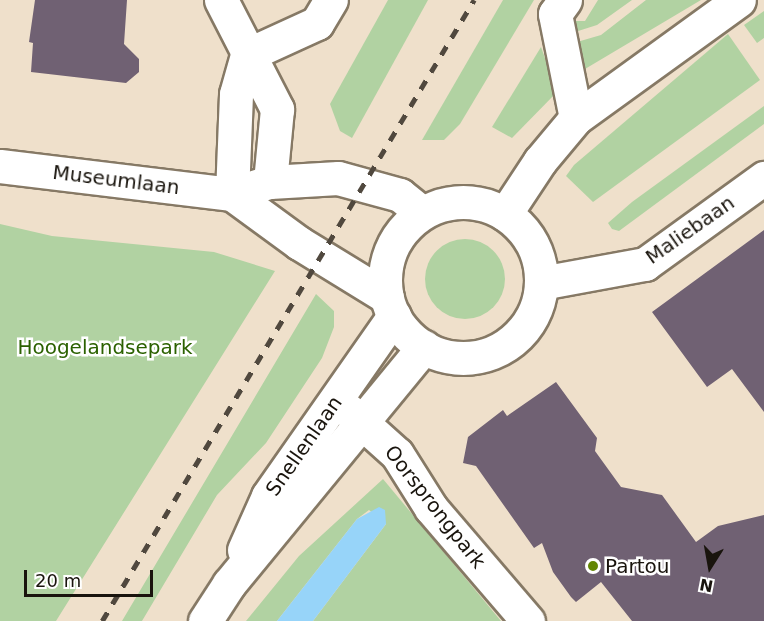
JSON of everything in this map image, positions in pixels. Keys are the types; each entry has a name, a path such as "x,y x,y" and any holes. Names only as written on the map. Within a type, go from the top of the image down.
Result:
{"street":[{"path":"221,0 247,55 277,109 270,182"},
{"path":"247,55 316,23 331,0"},
{"path":"565,0 555,14 576,118"},
{"path":"505,214 540,161 576,118 739,0"},
{"path":"232,194 237,94 247,55"},
{"name":"Museumlaan","path":"0,166 232,194 270,182 338,178 364,182 400,195 422,213"},
{"name":"Maliebaan","path":"541,283 645,264 764,178"},
{"name":"Museumlaan","path":"232,194 391,307"},
{"path":"459,202 505,214 531,241 541,283 533,315 502,348 461,358 424,347 391,307 388,259 396,241 422,213 459,202"},
{"name":"Snellenlaan","path":"205,621 228,584 268,496 335,401 391,307"},
{"name":"Snellenlaan","path":"228,584 365,424 424,347"},
{"name":"Oorsprongpark","path":"335,401 365,424 397,454 431,508 528,621"}],"green space":[{"path":"388,0 428,0 352,138 340,131 330,104"},
{"path":"503,0 534,0 460,124 444,140 422,140"},
{"path":"598,0 632,0 597,25 575,32 576,21 585,21"},
{"path":"646,0 701,0 585,69 577,42 601,35"},
{"path":"764,11 764,38 757,43 744,25"},
{"path":"728,34 760,80 593,202 566,176 574,165"},
{"path":"541,47 557,92 512,138 492,127"},
{"path":"764,106 764,124 619,231 612,229 608,223 632,202"},
{"name":"Hoogelandsepark","path":"0,224 52,236 214,252 275,271 56,621 0,621"},
{"path":"465,239 480,242 493,251 502,264 505,279 502,294 493,307 480,316 465,319 450,316 437,307 428,294 425,279 428,264 437,251 450,242"},
{"path":"316,294 334,311 334,327 322,358 266,443 217,495 142,621 122,621"},
{"path":"383,479 501,621 313,621 386,524 369,510 357,519 277,621 246,621 299,556"}],"water":[{"path":"379,507 385,510 386,524 313,621 277,621 357,519"}],"building":[{"path":"35,0 127,0 124,44 139,59 139,72 126,83 31,72 33,43 29,42"},
{"path":"764,230 764,412 732,369 707,387 652,312"},
{"path":"556,382 597,438 595,451 621,487 662,495 696,542 718,526 764,515 764,621 632,621 601,582 576,602 571,597 553,572 542,543 534,548 476,466 463,463 468,437 503,410 507,416"}],"railway":[{"path":"102,621 474,0"}],"place":[{"name":"Partou","path":"593,566"}]}
